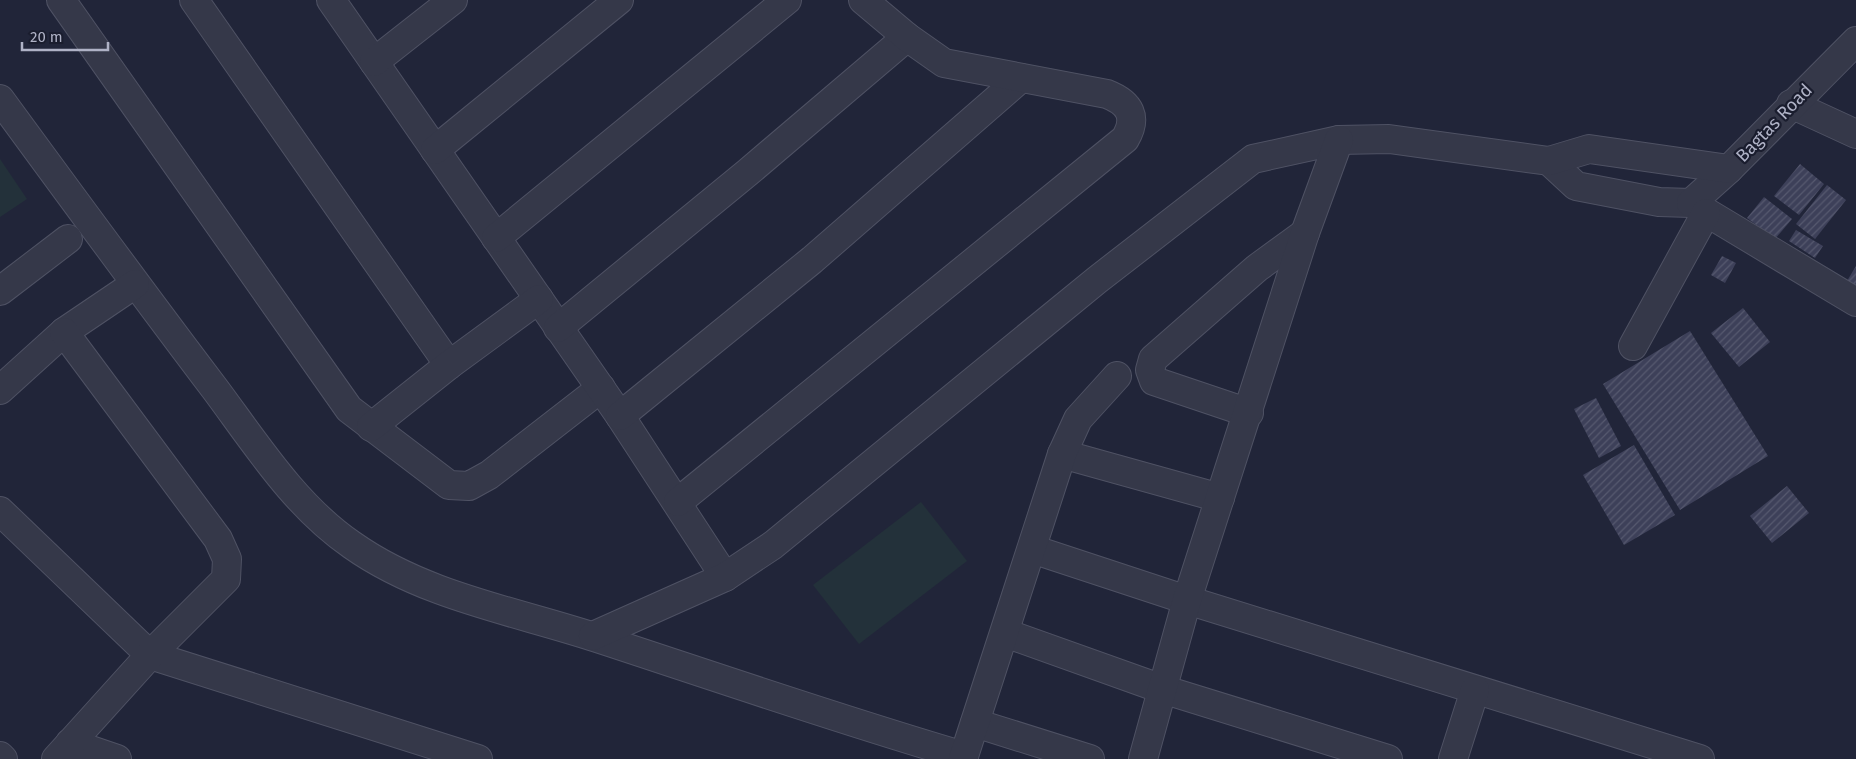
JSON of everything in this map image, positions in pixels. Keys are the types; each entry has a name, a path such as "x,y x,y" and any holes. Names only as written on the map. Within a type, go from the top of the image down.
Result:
{"street":[{"path":"61,0 348,409 450,485 469,486 489,475 600,388"},
{"path":"194,0 449,365"},
{"path":"331,0 620,416 678,502 724,577"},
{"path":"374,62 453,0"},
{"path":"435,150 619,0"},
{"path":"496,238 787,0"},
{"path":"678,502 1125,139 1132,127 1128,110 1118,98 1107,94 944,63 906,37 863,0"},
{"path":"558,328 906,37"},
{"name":"Bagtas Road","path":"1633,346 1698,208 1729,169 1791,104 1856,41"},
{"path":"620,416 812,260 1021,78"},
{"path":"0,99 135,284 306,508 352,546 407,576 463,597 593,636 871,729 964,758 1062,454 1078,419 1117,376"},
{"path":"1791,104 1856,134"},
{"path":"593,636 724,577 773,545 1097,280 1252,159 1339,140 1389,139 1549,161 1589,149 1729,169"},
{"path":"1142,759 1187,600 1249,413 1305,233 1339,140"},
{"path":"1549,161 1576,186 1698,208 1856,302"},
{"path":"1249,413 1154,381 1150,370 1154,359 1257,268 1305,233"},
{"path":"0,290 68,238"},
{"path":"0,390 64,332 135,284"},
{"path":"371,427 449,365 539,299"},
{"path":"62,753 150,655 226,579 227,560 218,539 64,332"},
{"path":"1062,454 1220,498"},
{"path":"0,510 150,655 477,759"},
{"path":"1032,549 1187,600 1700,759"},
{"path":"1005,633 1162,689 1388,759"},
{"path":"1453,759 1476,690"},
{"path":"975,723 1090,759"},
{"path":"62,753 117,759"},
{"path":"0,756 3,759"}],"shaded area":[{"path":"0,159 27,199 0,217"},
{"path":"921,502 967,561 859,644 813,585"}],"building":[{"path":"1800,164 1824,184 1799,215 1774,196"},
{"path":"1827,185 1846,200 1815,239 1796,224"},
{"path":"1764,197 1792,219 1775,239 1747,218"},
{"path":"1796,230 1823,246 1815,258 1789,241"},
{"path":"1722,256 1736,263 1725,283 1711,275"},
{"path":"1856,266 1856,293 1844,286"},
{"path":"1743,308 1770,342 1739,367 1711,333"},
{"path":"1690,331 1768,456 1680,510 1603,384"},
{"path":"1596,398 1621,446 1599,458 1574,409"},
{"path":"1634,445 1675,515 1624,545 1583,475"},
{"path":"1787,486 1809,513 1772,543 1750,516"}]}
